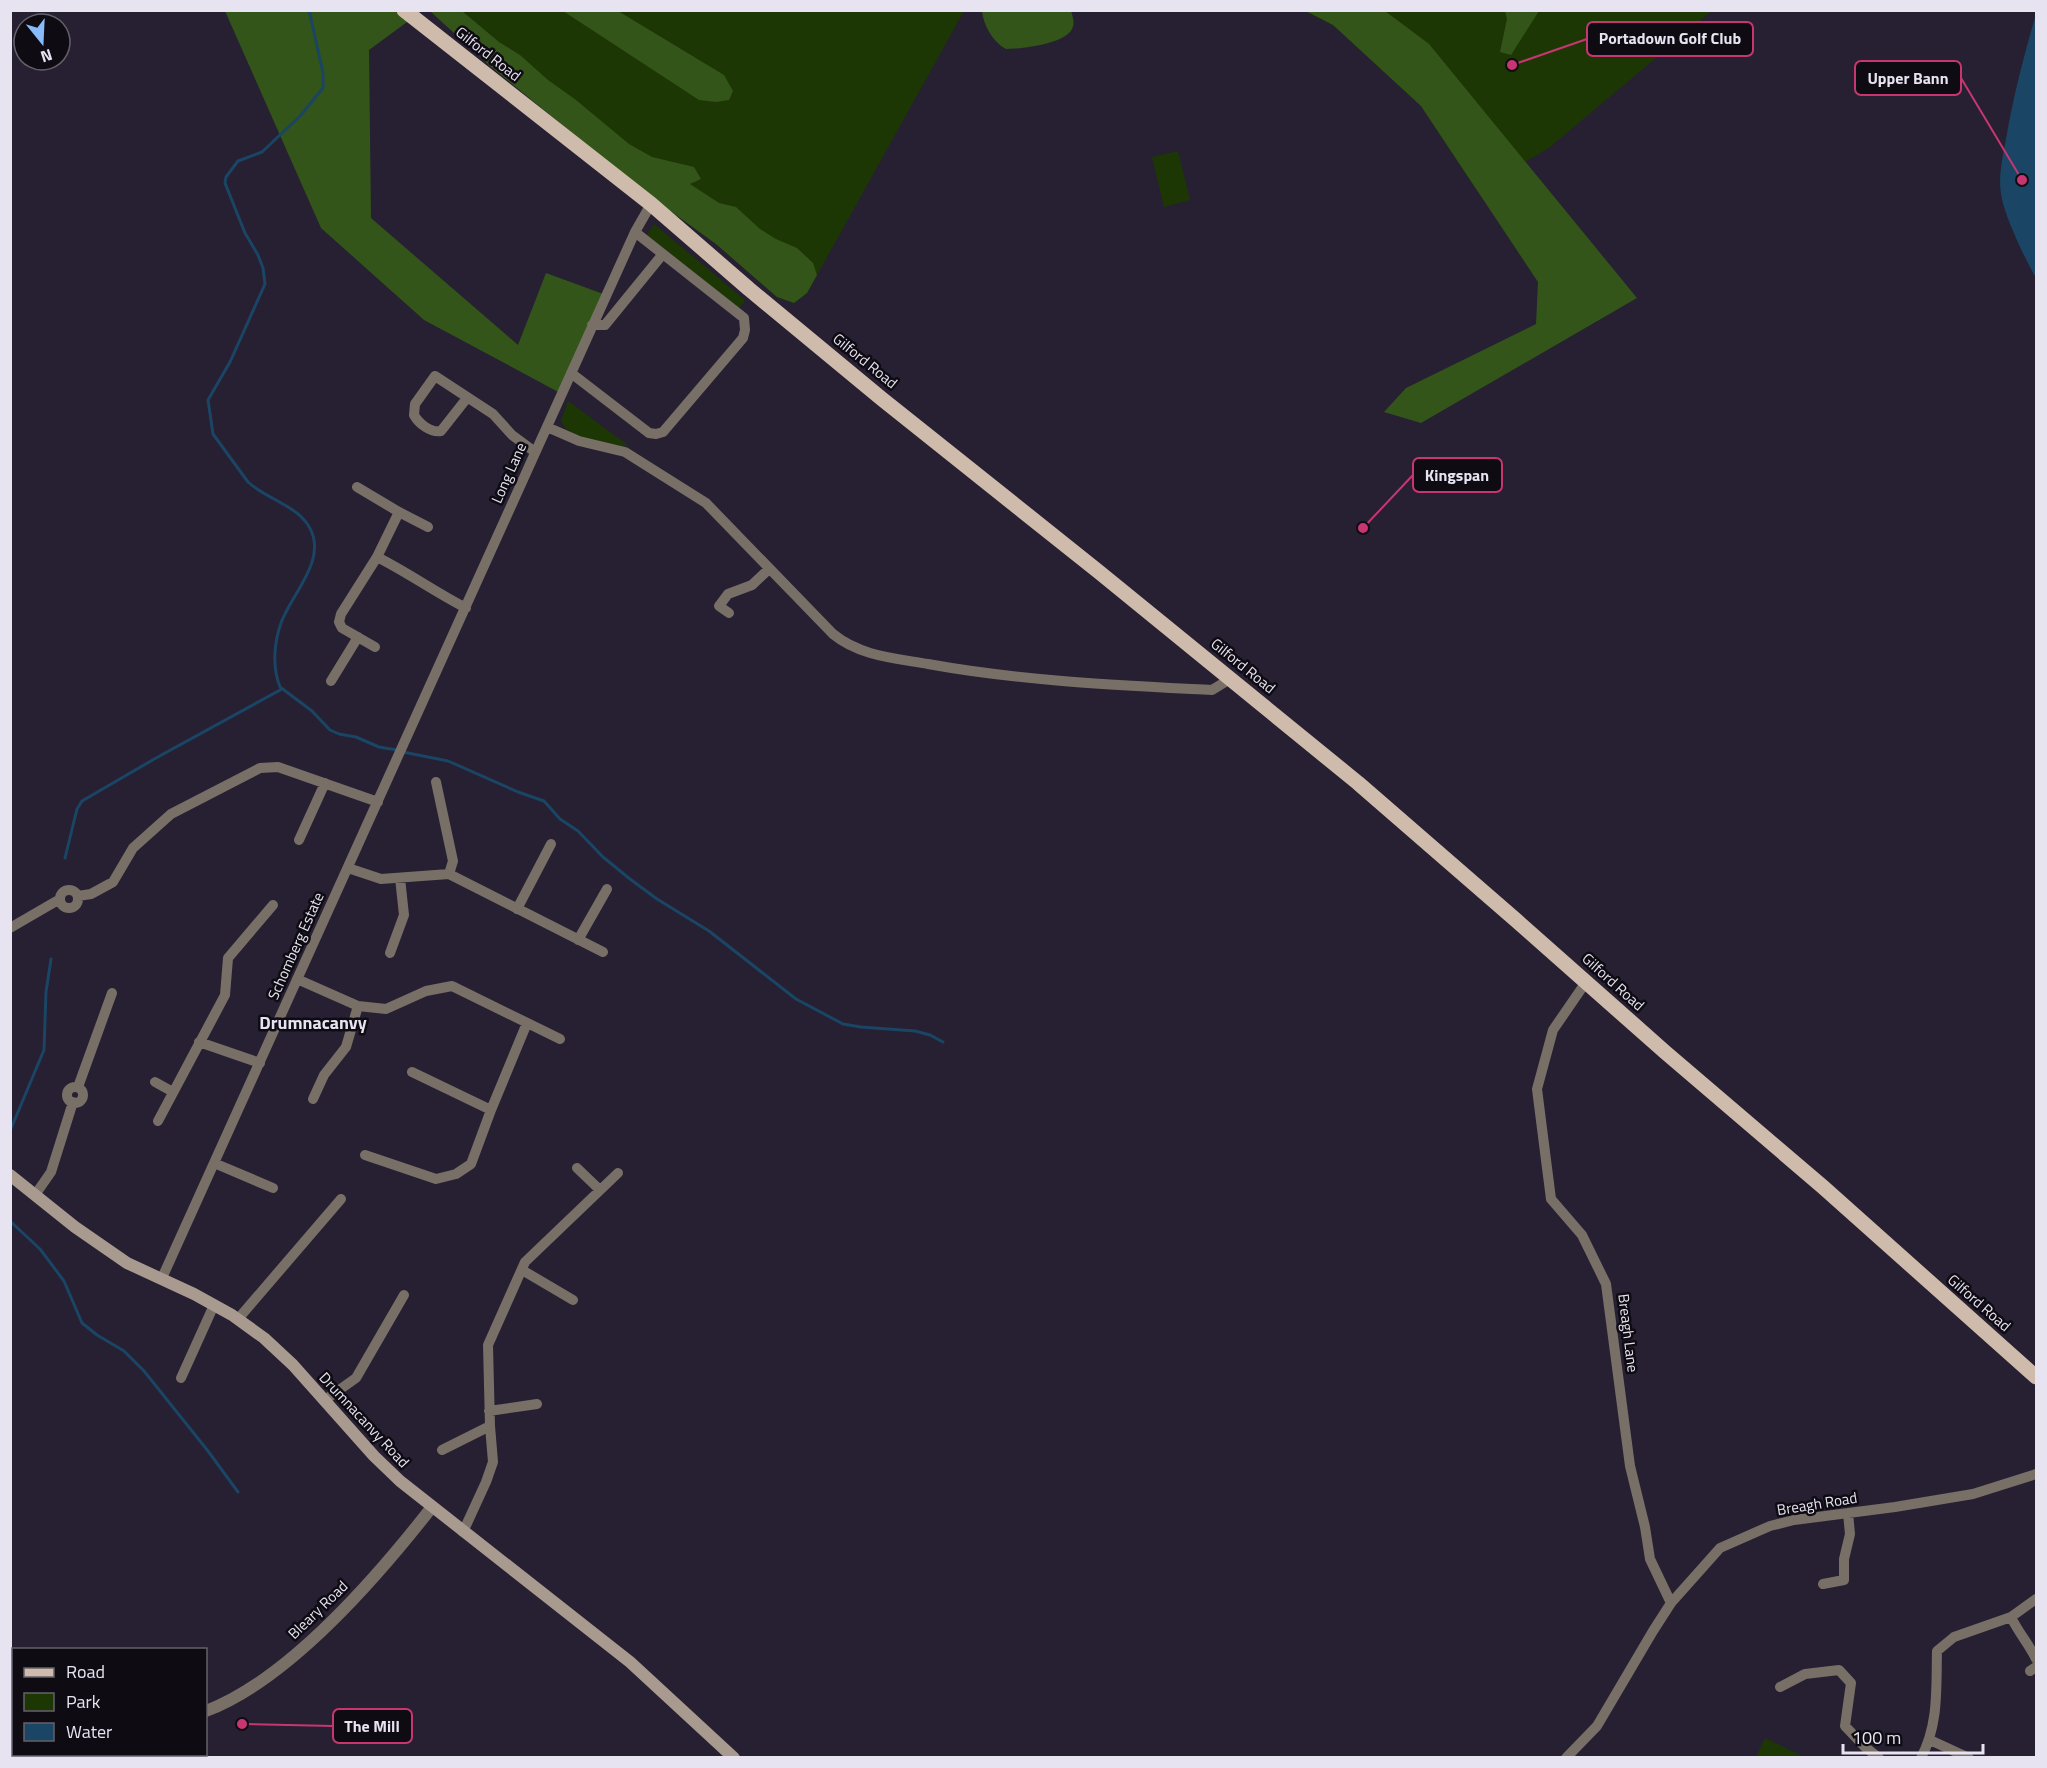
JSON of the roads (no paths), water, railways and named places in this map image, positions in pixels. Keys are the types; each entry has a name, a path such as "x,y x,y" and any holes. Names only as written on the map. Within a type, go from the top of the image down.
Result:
{"main road":[{"name":"Gilford Road","path":"404,10 651,204 882,399 1100,572 1358,783 1823,1187 2037,1377"},
{"name":"Drumnacanvy Road","path":"10,1175 108,1251 127,1263 214,1305 264,1338 293,1365 374,1456 432,1508 578,1619 630,1662 734,1758"}],"street":[{"name":"Long Lane","path":"398,757 634,232 651,204"},
{"path":"571,373 649,433 656,434 663,432 743,338 746,330 744,318 634,232"},
{"path":"592,325 605,325 662,255"},
{"path":"467,398 446,428 436,432 416,419 413,410 435,376 493,414 512,435 535,452"},
{"path":"547,427 579,441 625,452 689,490 706,503 833,634 843,642 864,652 972,672 1060,682 1212,690 1230,679"},
{"path":"357,487 428,527"},
{"path":"375,647 342,628 339,619 377,557 399,512"},
{"path":"377,557 466,608"},
{"path":"729,613 714,603 728,594 752,585 769,569"},
{"path":"331,681 358,637"},
{"name":"Schomberg Estate","path":"162,1278 398,757"},
{"path":"10,928 60,899 62,905 71,908 76,905 78,896 91,894 113,882 133,848 171,814 248,773 267,767 278,767 378,802"},
{"path":"436,782 453,861 448,874"},
{"path":"299,840 325,783"},
{"path":"517,909 552,844"},
{"path":"348,868 381,879 448,874 603,952"},
{"path":"390,953 404,915 400,878"},
{"path":"578,940 608,889"},
{"path":"158,1121 225,995 228,958 273,905"},
{"path":"297,979 358,1006 386,1009 426,991 452,986 560,1039"},
{"name":"Breagh Lane","path":"1586,981 1553,1030 1537,1089 1551,1199 1582,1235 1606,1284 1630,1466 1645,1527 1650,1559 1671,1603"},
{"path":"35,1195 51,1172 73,1102 69,1099 68,1094 70,1089 78,1087 112,993"},
{"path":"314,1098 324,1075 346,1047 358,1006"},
{"path":"366,1155 436,1179 456,1174 471,1164 527,1023"},
{"path":"199,1042 260,1063"},
{"path":"412,1072 491,1110"},
{"path":"155,1082 173,1092"},
{"path":"214,1163 273,1188"},
{"path":"577,1168 600,1190"},
{"path":"463,1532 493,1462 489,1411 488,1345 525,1262 618,1173"},
{"path":"238,1319 341,1199"},
{"path":"522,1270 573,1300"},
{"path":"325,1400 356,1378 404,1295"},
{"path":"181,1378 214,1305"},
{"path":"489,1411 537,1404"},
{"path":"442,1450 490,1426"},
{"name":"Breagh Road","path":"1566,1758 1597,1726 1671,1603 1720,1548 1770,1526 1786,1522 1973,1494 2037,1474"},
{"name":"Bleary Road","path":"207,1711 261,1682 316,1635 364,1587 432,1508"},
{"path":"1823,1584 1844,1580 1844,1558 1850,1534 1848,1513"},
{"path":"1922,1758 1930,1740 1936,1704 1937,1651 1954,1637 2010,1617 2037,1599"},
{"path":"2010,1617 2037,1659"},
{"path":"1780,1687 1805,1674 1839,1670 1851,1683 1845,1726 1879,1758"},
{"path":"1930,1740 1969,1758"}],"water":[{"path":"2036,14 2036,278 2006,213 2000,180 2012,108"}],"waterway":[{"path":"309,10 323,73 323,88 300,116 262,152 238,161 226,177 225,183 245,233 263,268 265,284 230,362 208,400 213,434 248,482 296,512 308,525 314,537 312,563 286,612 277,639 275,663 280,687 312,711 330,730 356,737 379,747 397,750"},
{"path":"65,858 77,809 82,801 282,689"},
{"path":"403,752 448,761 544,801 560,819 578,831 603,857 630,879 657,899 709,931 796,999 843,1024 915,1031 943,1042"},
{"path":"10,1131 44,1050 46,992 51,959"},
{"path":"10,1221 40,1249 64,1281 82,1323 124,1351 144,1371 238,1492"}],"place":[{"name":"Portadown Golf Club","path":"1512,65"},
{"name":"Upper Bann","path":"2022,180"},
{"name":"Kingspan","path":"1363,528"},
{"name":"The Mill","path":"242,1724"}],"district":[{"name":"Drumnacanvy","path":"313,1023"}]}
